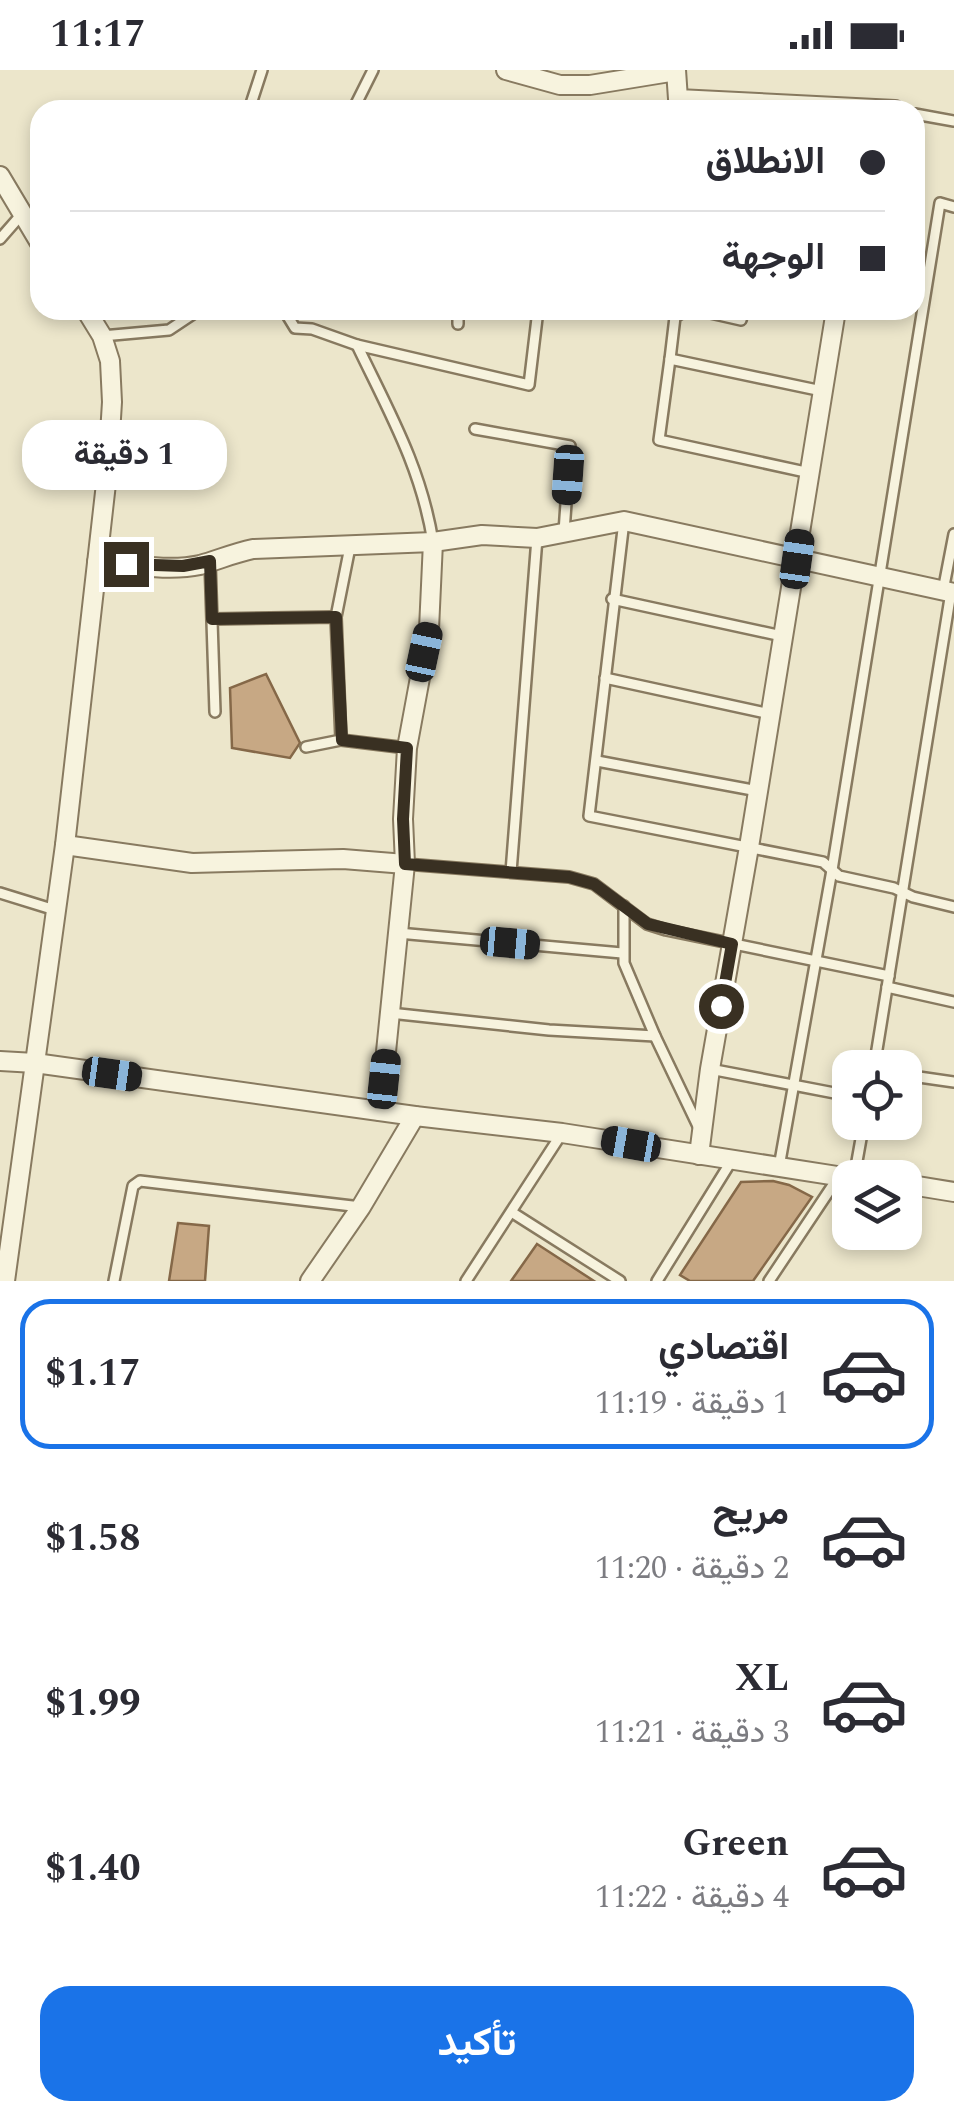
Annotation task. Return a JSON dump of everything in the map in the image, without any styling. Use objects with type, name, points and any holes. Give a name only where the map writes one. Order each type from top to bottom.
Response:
[{"type":"street","points":[[506,70],[560,85],[590,86],[676,71],[678,99],[687,100]]},
{"type":"street","points":[[0,176],[30,227]]},
{"type":"street","points":[[5,1281],[64,846],[112,402],[110,361],[92,320]]},
{"type":"street","points":[[699,1155],[835,320]]},
{"type":"street","points":[[97,562],[183,566],[252,549],[433,542],[482,534],[537,538],[624,521],[949,592]]},
{"type":"street","points":[[380,1111],[405,864],[407,748],[430,628],[433,542]]},
{"type":"street","points":[[64,846],[192,863],[343,859],[405,864]]},
{"type":"street","points":[[0,1061],[562,1133],[832,1175]]},
{"type":"street","points":[[310,1281],[361,1207],[415,1116]]},
{"type":"street","points":[[922,1187],[954,1192]]},
{"type":"lane","points":[[252,100],[262,70]]},
{"type":"lane","points":[[358,100],[373,70]]},
{"type":"lane","points":[[925,116],[954,121]]},
{"type":"lane","points":[[925,292],[940,203],[954,207]]},
{"type":"lane","points":[[0,239],[22,214]]},
{"type":"lane","points":[[102,336],[168,330],[184,320]]},
{"type":"lane","points":[[290,320],[295,328],[325,332],[357,345],[529,385],[537,320]]},
{"type":"lane","points":[[675,320],[659,440],[810,473]]},
{"type":"lane","points":[[779,1167],[832,870],[920,320]]},
{"type":"lane","points":[[357,345],[417,472],[433,542]]},
{"type":"lane","points":[[670,358],[824,392]]},
{"type":"lane","points":[[475,429],[570,446],[564,532]]},
{"type":"lane","points":[[624,521],[589,816],[824,862],[839,876],[954,907]]},
{"type":"lane","points":[[877,1050],[949,592],[954,534]]},
{"type":"lane","points":[[511,872],[537,538]]},
{"type":"lane","points":[[342,740],[336,617],[350,547]]},
{"type":"lane","points":[[210,561],[215,712]]},
{"type":"lane","points":[[612,599],[782,636]]},
{"type":"lane","points":[[212,619],[336,617]]},
{"type":"lane","points":[[605,678],[770,714]]},
{"type":"lane","points":[[306,747],[342,740],[407,748]]},
{"type":"lane","points":[[597,762],[758,791]]},
{"type":"lane","points":[[405,864],[569,877],[594,884],[648,924],[666,930],[815,962],[954,1002]]},
{"type":"lane","points":[[0,893],[56,911]]},
{"type":"lane","points":[[624,906],[622,953],[654,1036],[701,1133]]},
{"type":"lane","points":[[398,934],[622,953]]},
{"type":"lane","points":[[390,1013],[549,1030],[654,1036]]},
{"type":"lane","points":[[710,1069],[832,1092]]},
{"type":"lane","points":[[922,1077],[954,1082]]},
{"type":"lane","points":[[466,1281],[514,1213],[562,1133]]},
{"type":"lane","points":[[657,1281],[732,1160]]},
{"type":"lane","points":[[114,1281],[133,1186],[140,1181],[361,1207]]},
{"type":"lane","points":[[769,1281],[832,1198]]},
{"type":"lane","points":[[514,1213],[620,1281]]},
{"type":"building","points":[[266,674],[300,743],[290,758],[232,748],[230,688]]},
{"type":"building","points":[[773,1181],[812,1197],[753,1281],[690,1281],[680,1275],[741,1182]]},
{"type":"building","points":[[178,1223],[209,1226],[205,1281],[169,1281]]},
{"type":"building","points":[[537,1244],[594,1281],[511,1281]]},
{"type":"route","points":[[126,564],[183,566],[210,561],[212,619],[336,617],[342,740],[407,748],[405,864],[569,877],[594,884],[648,924],[732,944],[721,1006]]}]
